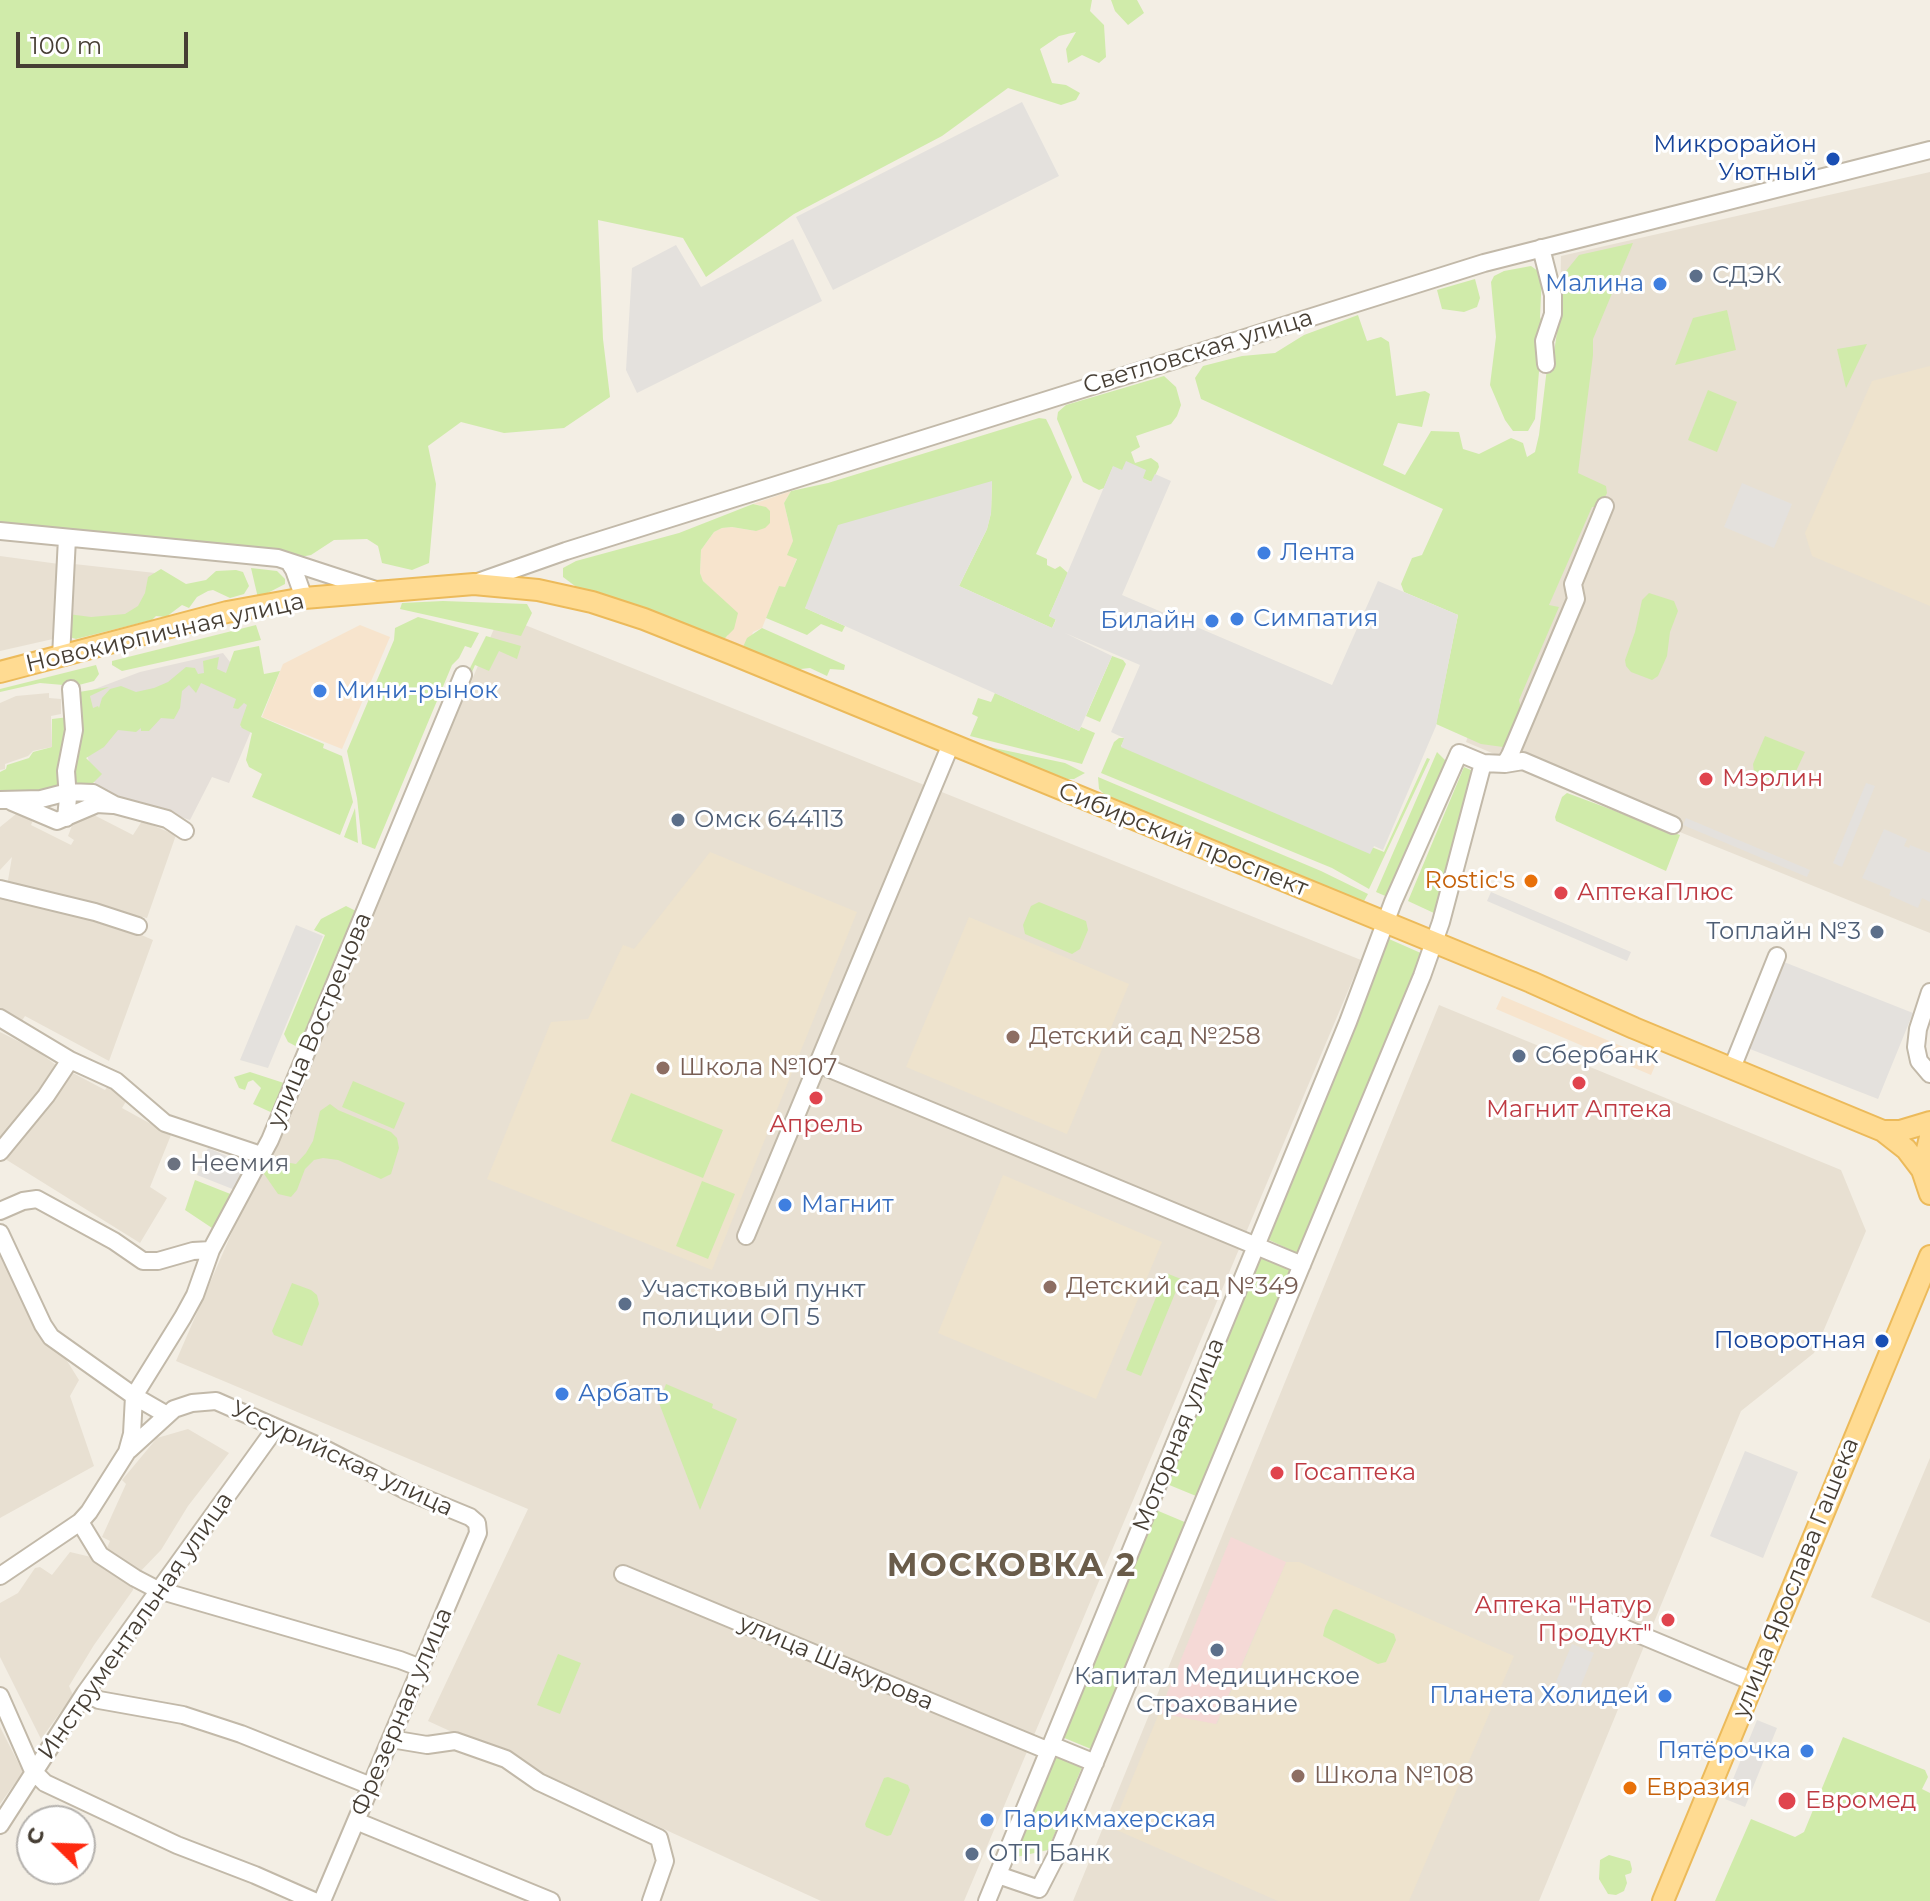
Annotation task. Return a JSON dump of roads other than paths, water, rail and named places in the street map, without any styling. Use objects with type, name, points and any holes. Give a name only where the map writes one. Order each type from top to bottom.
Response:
[{"type":"main road","name":"Новокирпичная улица","points":[[0,672],[227,612],[304,598],[474,584]]},
{"type":"main road","name":"Сибирский проспект","points":[[474,584],[538,590],[592,602],[631,615],[1386,923],[1883,1131]]},
{"type":"main road","points":[[1883,1131],[1900,1131],[1930,1122]]},
{"type":"main road","points":[[1883,1131],[1906,1149],[1922,1170],[1930,1194]]},
{"type":"main road","points":[[1922,1170],[1930,1137]]},
{"type":"main road","name":"улица Ярослава Гашека","points":[[1663,1901],[1930,1256]]},
{"type":"street","name":"Светловская улица","points":[[474,584],[566,551],[1176,358],[1541,248],[1930,150]]},
{"type":"street","points":[[1541,248],[1553,295],[1553,314],[1544,341],[1546,364]]},
{"type":"street","points":[[1505,764],[1576,599],[1573,584],[1605,506]]},
{"type":"street","points":[[0,531],[278,558],[376,590]]},
{"type":"street","points":[[61,657],[67,538]]},
{"type":"street","points":[[289,562],[304,598]]},
{"type":"street","name":"улица Вострецова","points":[[134,1396],[189,1306],[211,1250],[276,1126],[463,675]]},
{"type":"street","points":[[66,818],[66,771],[74,730],[71,689]]},
{"type":"street","points":[[746,1236],[951,744]]},
{"type":"street","name":"Моторная улица","points":[[987,1901],[1343,1036],[1386,923],[1459,753],[1483,763],[1434,943],[1056,1856],[1039,1889],[998,1875]]},
{"type":"street","points":[[1483,763],[1523,761],[1673,825]]},
{"type":"street","points":[[1,800],[41,799],[68,792],[93,793],[115,805]]},
{"type":"street","points":[[1,800],[23,805],[50,820],[66,818],[97,804],[115,805],[167,819],[185,831]]},
{"type":"street","points":[[0,889],[138,926]]},
{"type":"street","points":[[1732,1068],[1777,956]]},
{"type":"street","points":[[1930,992],[1918,1029],[1916,1047],[1919,1061],[1930,1074]]},
{"type":"street","points":[[0,1018],[70,1060],[116,1081],[165,1123],[261,1155]]},
{"type":"street","points":[[0,1152],[46,1096],[70,1060]]},
{"type":"street","points":[[818,1064],[1302,1265]]},
{"type":"street","points":[[0,1211],[23,1201],[37,1199],[114,1241],[143,1261],[211,1250]]},
{"type":"street","points":[[0,1233],[51,1337],[134,1396],[167,1415]]},
{"type":"street","points":[[0,1576],[80,1522],[89,1512],[127,1452],[132,1434],[134,1396]]},
{"type":"street","name":"Уссурийская улица","points":[[127,1452],[167,1415],[192,1403],[208,1400],[323,1448],[477,1523]]},
{"type":"street","name":"Инструментальная улица","points":[[0,1825],[85,1693],[275,1429]]},
{"type":"street","points":[[80,1522],[100,1555],[158,1590],[421,1668]]},
{"type":"street","name":"Фрезерная улица","points":[[322,1901],[478,1533],[477,1523]]},
{"type":"street","name":"улица Шакурова","points":[[623,1574],[1050,1748],[1095,1763]]},
{"type":"street","points":[[1600,1618],[1753,1682]]},
{"type":"street","points":[[85,1693],[99,1700],[183,1715],[241,1734],[371,1786]]},
{"type":"street","points":[[0,1696],[33,1771],[59,1792],[314,1901]]},
{"type":"street","points":[[391,1739],[427,1745],[455,1741],[506,1759],[539,1782],[659,1838],[665,1861],[651,1901]]},
{"type":"street","points":[[356,1821],[551,1901]]},
{"type":"place","name":"Микрорайон Уютный","points":[[1833,159]]},
{"type":"place","name":"СДЭК","points":[[1696,276]]},
{"type":"place","name":"Малина","points":[[1660,284]]},
{"type":"place","name":"Лента","points":[[1264,553]]},
{"type":"place","name":"Симпатия","points":[[1237,619]]},
{"type":"place","name":"Билайн","points":[[1212,621]]},
{"type":"place","name":"Мини-рынок","points":[[320,691]]},
{"type":"place","name":"Мэрлин","points":[[1706,779]]},
{"type":"place","name":"Омск 644113","points":[[678,820]]},
{"type":"place","name":"Rostic's","points":[[1531,881]]},
{"type":"place","name":"АптекаПлюс","points":[[1561,893]]},
{"type":"place","name":"Топлайн №3","points":[[1877,932]]},
{"type":"place","name":"Детский сад №258","points":[[1013,1037]]},
{"type":"place","name":"Сбербанк","points":[[1519,1056]]},
{"type":"place","name":"Школа №107","points":[[663,1068]]},
{"type":"place","name":"Магнит Аптека","points":[[1579,1083]]},
{"type":"place","name":"Апрель","points":[[816,1098]]},
{"type":"place","name":"Неемия","points":[[174,1164]]},
{"type":"place","name":"Магнит","points":[[785,1205]]},
{"type":"place","name":"Детский сад №349","points":[[1050,1287]]},
{"type":"place","name":"Участковый пункт полиции ОП 5","points":[[625,1304]]},
{"type":"place","name":"Поворотная","points":[[1882,1341]]},
{"type":"place","name":"Арбатъ","points":[[562,1394]]},
{"type":"place","name":"Госаптека","points":[[1277,1473]]},
{"type":"place","name":"Аптека \"Натур Продукт\"","points":[[1668,1620]]},
{"type":"place","name":"Капитал Медицинское Страхование","points":[[1217,1650]]},
{"type":"place","name":"Планета Холидей","points":[[1665,1696]]},
{"type":"place","name":"Пятёрочка","points":[[1807,1751]]},
{"type":"place","name":"Школа №108","points":[[1298,1776]]},
{"type":"place","name":"Евразия","points":[[1630,1788]]},
{"type":"place","name":"Евромед","points":[[1787,1801]]},
{"type":"place","name":"Парикмахерская","points":[[987,1820]]},
{"type":"place","name":"ОТП Банк","points":[[972,1854]]},
{"type":"district","name":"МОСКОВКА 2","points":[[1012,1567]]}]
